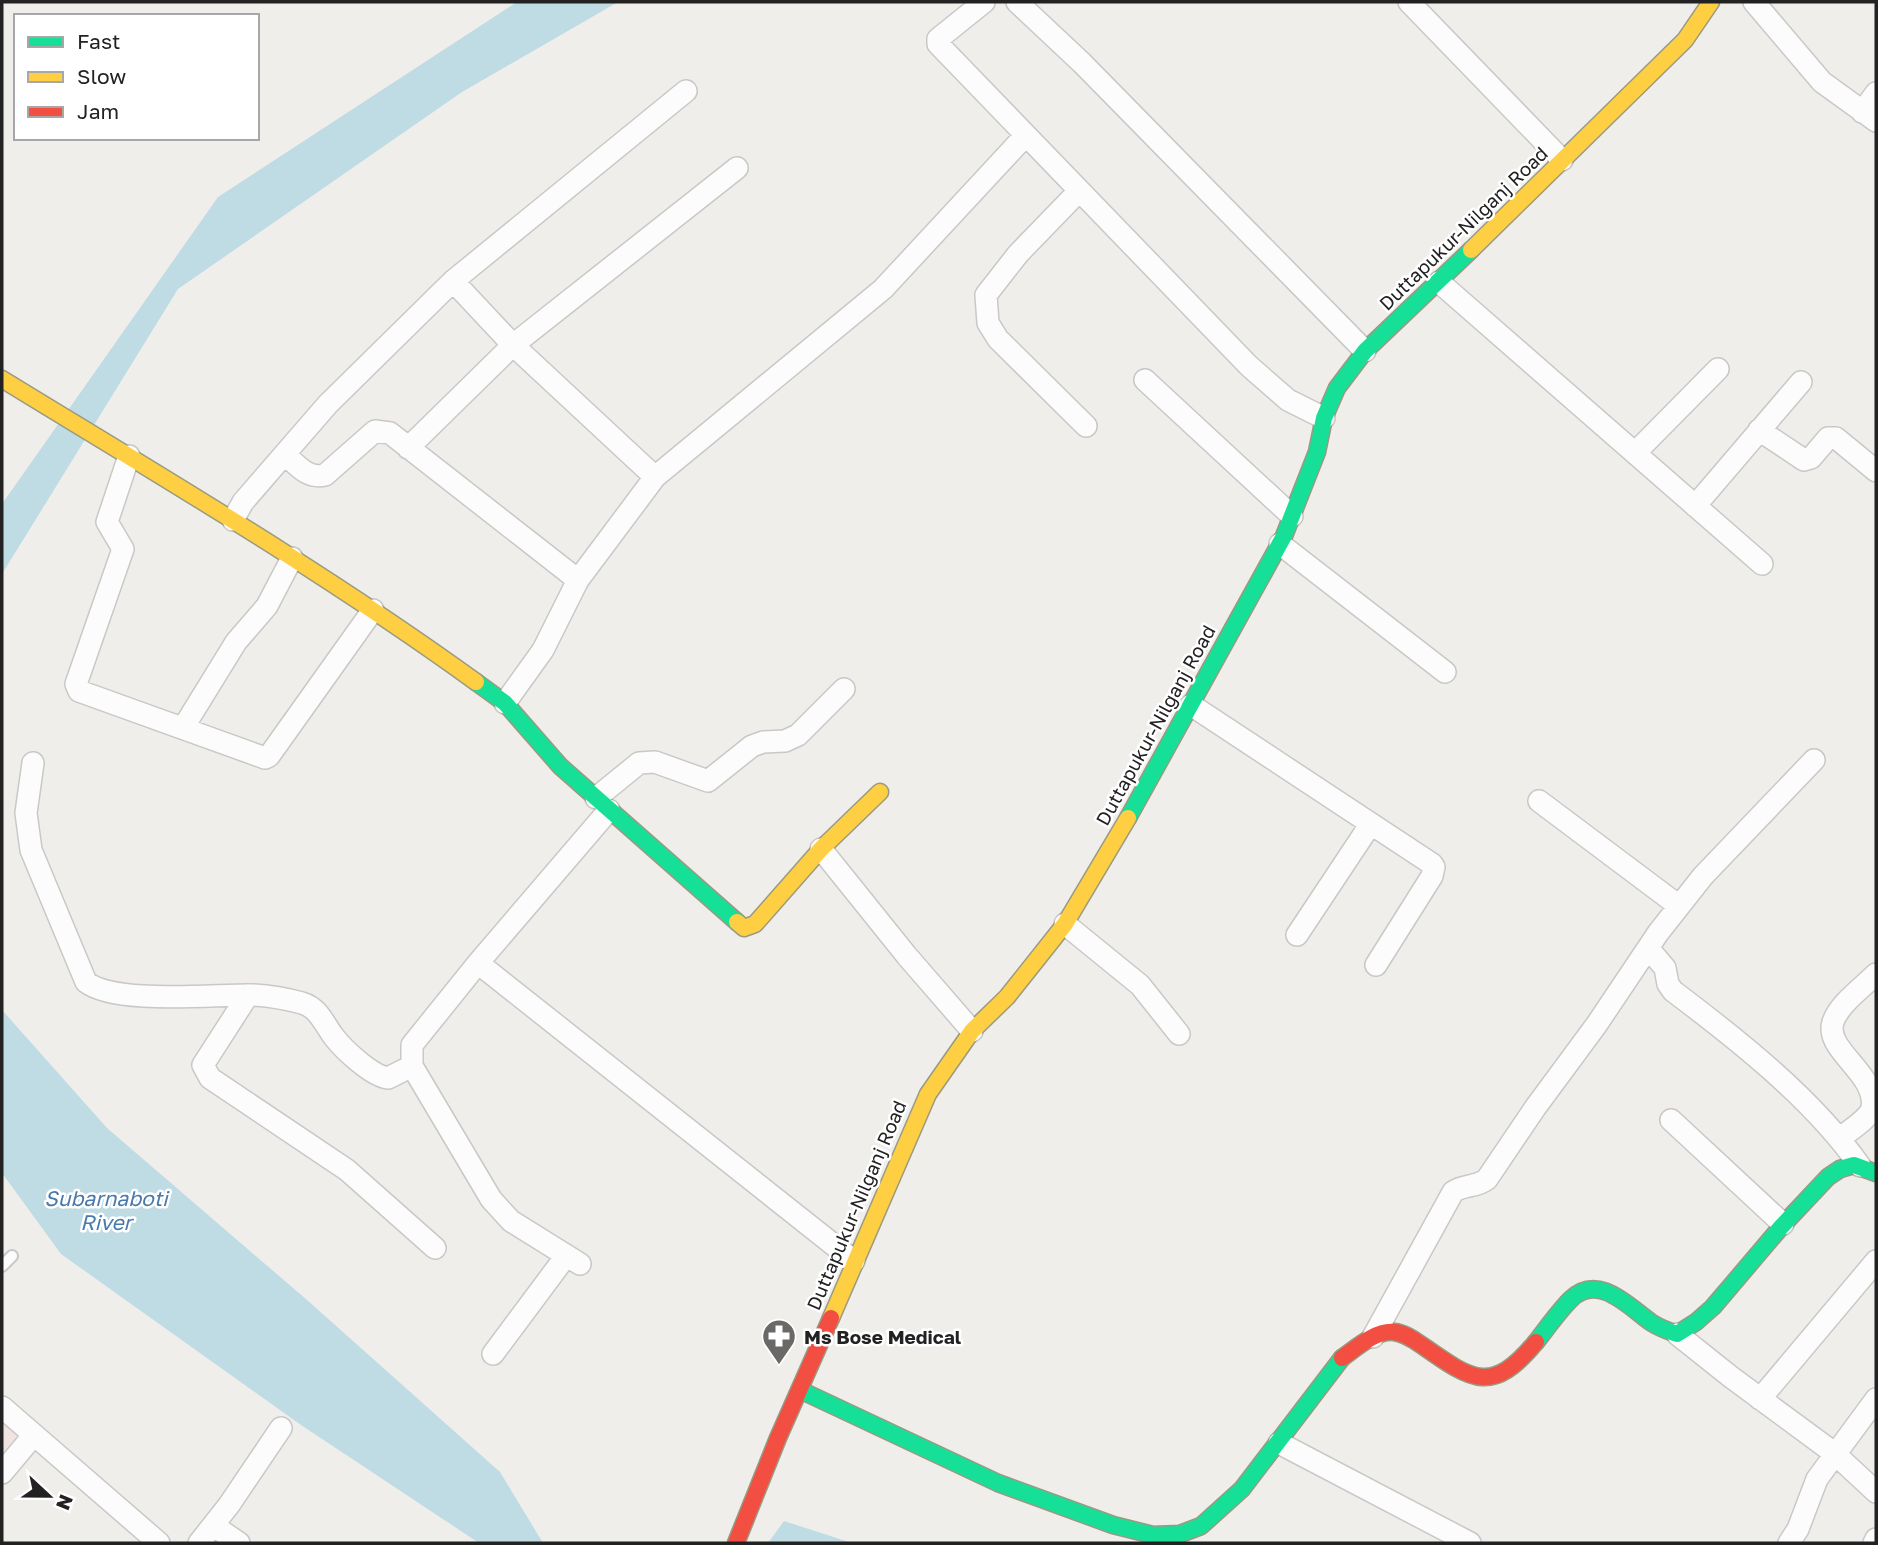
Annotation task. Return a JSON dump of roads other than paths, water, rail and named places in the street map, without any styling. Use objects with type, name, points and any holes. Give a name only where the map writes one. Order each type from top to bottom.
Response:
[{"type":"street","points":[[984,2],[938,39],[938,44],[1078,192],[1273,389],[1288,400],[1324,418]]},
{"type":"street","points":[[1017,2],[1092,73],[1365,351]]},
{"type":"street","points":[[1409,2],[1562,160]]},
{"type":"street","name":"Duttapukur-Nilganj Road","points":[[736,1543],[854,1261],[928,1094],[972,1031],[1007,997],[1065,924],[1280,544],[1317,452],[1324,418],[1337,388],[1365,351],[1685,40],[1711,2]]},
{"type":"street","points":[[1754,2],[1822,82],[1869,117],[1876,93]]},
{"type":"street","points":[[233,520],[243,502],[328,404],[453,281],[686,91]]},
{"type":"street","points":[[505,703],[543,650],[578,580],[655,477],[883,289],[1025,136]]},
{"type":"street","points":[[408,448],[513,345],[737,168]]},
{"type":"street","points":[[1078,192],[1018,254],[986,295],[986,307],[988,323],[999,339],[1086,426]]},
{"type":"street","points":[[453,281],[513,345],[655,477]]},
{"type":"street","points":[[1439,282],[1762,564]]},
{"type":"street","points":[[1635,453],[1718,369]]},
{"type":"street","points":[[2,379],[233,520],[406,631],[505,703],[559,766],[744,928],[755,925],[821,849],[880,792]]},
{"type":"street","points":[[1145,380],[1292,516]]},
{"type":"street","points":[[1695,506],[1801,382]]},
{"type":"street","points":[[1759,430],[1804,460],[1811,458],[1828,438],[1836,438],[1876,471]]},
{"type":"street","points":[[285,454],[308,474],[316,477],[325,475],[375,432],[390,433],[578,580]]},
{"type":"street","points":[[128,456],[107,522],[123,549],[76,689],[265,758],[373,610]]},
{"type":"street","points":[[1280,544],[1445,671]]},
{"type":"street","points":[[183,728],[236,642],[267,606],[292,558]]},
{"type":"street","points":[[493,1354],[573,1260],[511,1221],[491,1199],[412,1066],[412,1045],[603,804],[639,763],[655,762],[708,782],[752,746],[763,742],[785,741],[798,735],[844,689]]},
{"type":"street","points":[[1191,705],[1370,825],[1426,859],[1434,867],[1432,876],[1376,965]]},
{"type":"street","points":[[1373,1337],[1441,1209],[1453,1192],[1461,1186],[1479,1185],[1487,1179],[1679,906],[1814,760]]},
{"type":"street","points":[[33,762],[26,813],[31,850],[86,982],[97,988],[146,996],[248,995],[305,1004],[312,1007],[338,1042],[374,1074],[388,1078],[412,1066]]},
{"type":"street","points":[[1539,801],[1679,906]]},
{"type":"street","points":[[1297,935],[1370,825]]},
{"type":"street","points":[[821,849],[972,1031]]},
{"type":"street","points":[[1065,924],[1140,985],[1179,1034]]},
{"type":"street","points":[[1648,948],[1665,968],[1668,984],[1674,991],[1743,1045],[1840,1138],[1868,1169]]},
{"type":"street","points":[[478,963],[854,1261]]},
{"type":"street","points":[[1840,1138],[1871,1112],[1876,1093],[1873,1083],[1834,1036],[1833,1022],[1844,1006],[1876,974]]},
{"type":"street","points":[[248,995],[203,1065],[205,1071],[347,1170],[435,1248]]},
{"type":"street","points":[[1671,1120],[1783,1224]]},
{"type":"street","points":[[1677,1334],[1692,1327],[1712,1308],[1783,1224],[1830,1174],[1846,1167],[1868,1169]]},
{"type":"street","points":[[1760,1399],[1876,1261]]},
{"type":"street","points":[[800,1390],[998,1483],[1113,1525],[1153,1535],[1180,1534],[1201,1526],[1242,1489],[1279,1443],[1338,1360],[1373,1337],[1392,1331],[1406,1335],[1450,1365],[1473,1376],[1491,1378],[1506,1372],[1524,1356],[1573,1297],[1596,1289],[1620,1296],[1660,1328],[1677,1334],[1834,1454],[1876,1492]]},
{"type":"street","points":[[1789,1543],[1798,1529],[1817,1479],[1876,1399]]},
{"type":"street","points":[[2,1407],[159,1543]]},
{"type":"street","points":[[199,1543],[281,1428]]},
{"type":"street","points":[[2,1473],[33,1436]]},
{"type":"street","points":[[1279,1443],[1470,1543]]},
{"type":"street","points":[[214,1525],[239,1543]]},
{"type":"lane","points":[[2,1266],[12,1256]]},
{"type":"water","points":[[517,2],[618,2],[462,92],[178,289],[2,574],[2,504],[218,197]]},
{"type":"water","name":"Subarnaboti River","points":[[2,1010],[107,1128],[307,1300],[500,1472],[543,1543],[479,1543],[301,1425],[61,1254],[2,1173]]},
{"type":"water","points":[[784,1521],[852,1543],[768,1543]]},
{"type":"place","name":"Ms Bose Medical","points":[[779,1366]]}]
